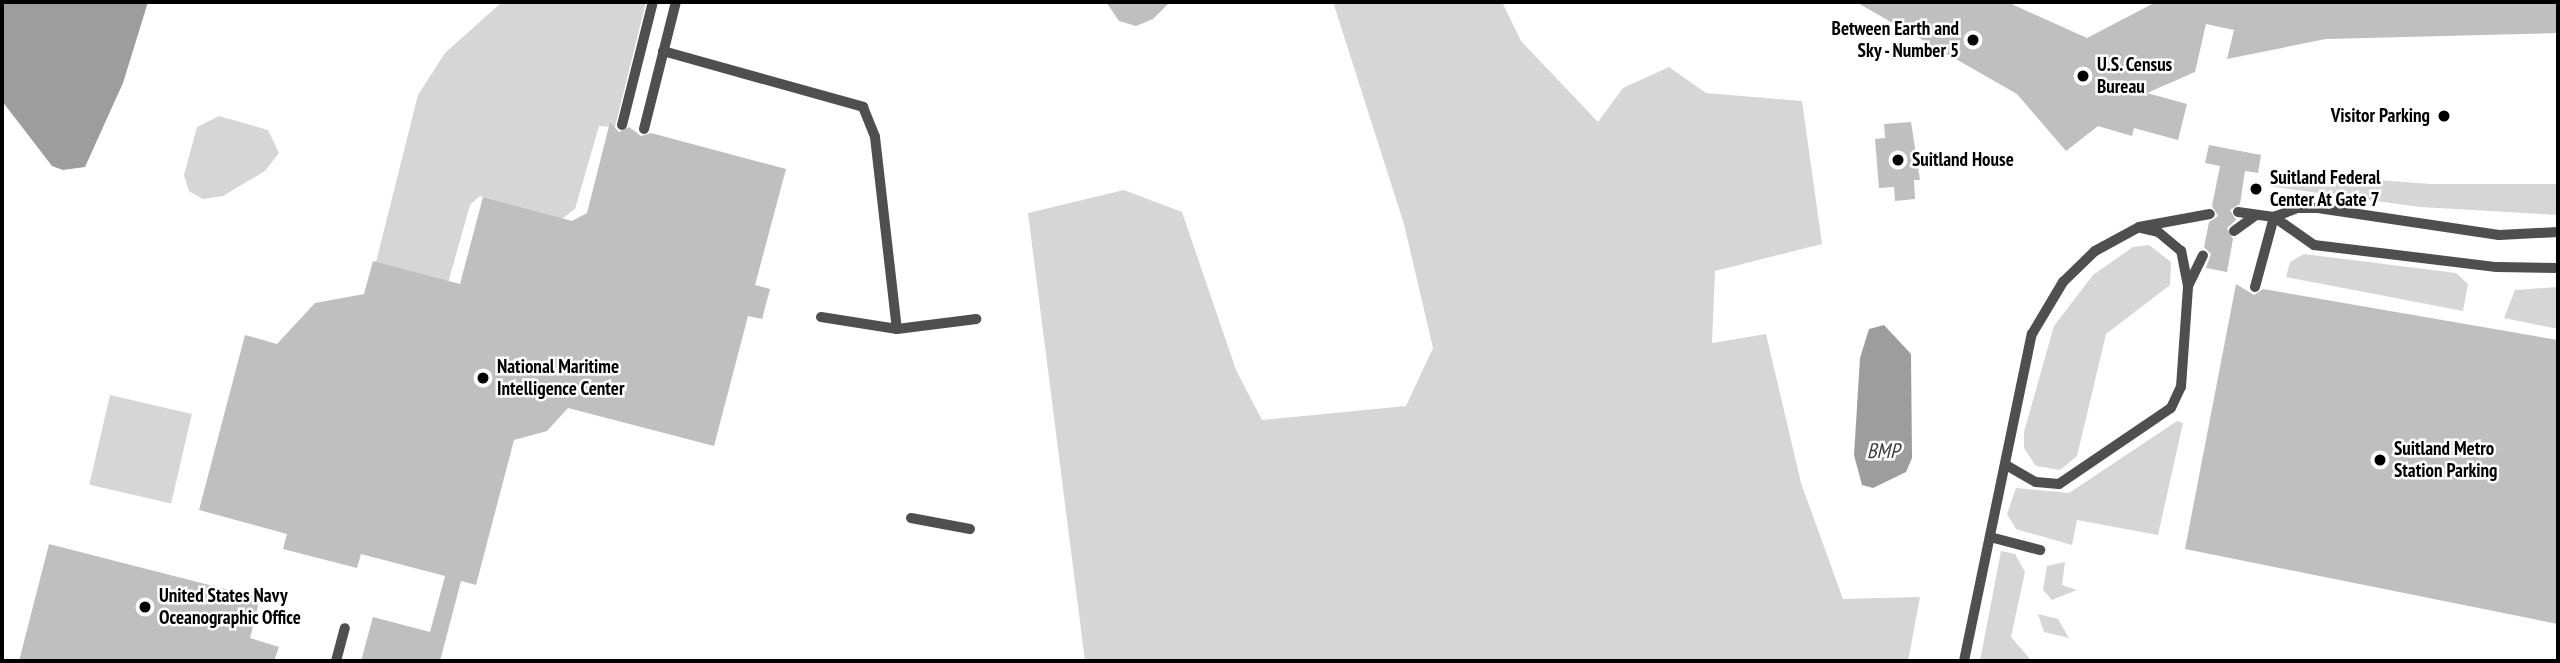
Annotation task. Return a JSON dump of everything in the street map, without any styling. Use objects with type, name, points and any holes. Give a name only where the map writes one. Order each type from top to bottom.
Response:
[{"type":"lane","points":[[622,125],[653,2]]},
{"type":"lane","points":[[645,129],[676,2]]},
{"type":"lane","points":[[663,51],[863,107],[875,137],[897,329]]},
{"type":"lane","points":[[2238,212],[2274,217],[2298,208],[2318,208],[2500,235],[2558,232]]},
{"type":"lane","points":[[1964,661],[2032,334],[2063,282],[2095,251],[2139,227],[2210,214]]},
{"type":"lane","points":[[2234,232],[2255,216]]},
{"type":"lane","points":[[2274,217],[2314,245],[2497,267],[2558,268]]},
{"type":"lane","points":[[2255,287],[2274,217]]},
{"type":"lane","points":[[2006,465],[2036,482],[2059,484],[2171,408],[2181,387],[2188,286],[2181,251],[2158,232],[2139,227]]},
{"type":"lane","points":[[2188,286],[2203,255]]},
{"type":"lane","points":[[821,317],[897,329],[976,318]]},
{"type":"lane","points":[[911,518],[970,529]]},
{"type":"lane","points":[[1990,537],[2040,550]]},
{"type":"lane","points":[[336,661],[345,628]]},
{"type":"shaded area","points":[[502,2],[646,2],[615,127],[599,126],[575,209],[562,219],[480,196],[470,205],[448,283],[375,266],[418,95],[445,53]]},
{"type":"shaded area","points":[[1333,2],[1502,2],[1521,41],[1598,122],[1623,88],[1669,67],[1706,93],[1802,101],[1822,244],[1715,271],[1712,343],[1766,334],[1801,483],[1843,599],[1920,597],[1908,661],[1085,661],[1028,213],[1124,190],[1182,212],[1236,370],[1262,420],[1406,406],[1433,348],[1404,224]]},
{"type":"shaded area","points":[[219,116],[268,130],[279,153],[265,171],[223,196],[203,199],[189,191],[184,175],[197,127]]},
{"type":"shaded area","points":[[2270,172],[2431,184],[2558,184],[2558,215],[2420,207],[2268,186]]},
{"type":"shaded area","points":[[2149,245],[2171,262],[2170,285],[2106,334],[2077,456],[2060,470],[2036,466],[2024,448],[2024,432],[2054,326],[2093,275],[2133,247]]},
{"type":"shaded area","points":[[2304,254],[2456,273],[2468,284],[2463,311],[2286,277],[2290,262]]},
{"type":"shaded area","points":[[2558,287],[2558,329],[2504,318],[2515,290]]},
{"type":"shaded area","points":[[110,395],[192,414],[171,504],[89,485]]},
{"type":"shaded area","points":[[2177,421],[2183,423],[2158,535],[2077,520],[2072,545],[2016,529],[2007,514],[2016,488],[2069,493]]},
{"type":"shaded area","points":[[2001,551],[2015,554],[2025,572],[2011,637],[2030,659],[2042,661],[1980,661]]},
{"type":"shaded area","points":[[2065,562],[2062,585],[2077,590],[2052,600],[2043,590],[2047,566]]},
{"type":"shaded area","points":[[2038,614],[2058,619],[2069,638],[2044,632]]},
{"type":"water","points":[[2,2],[148,2],[123,83],[85,167],[63,170],[52,166],[2,101]]},
{"type":"water","name":"BMP","points":[[1884,325],[1911,354],[1912,458],[1906,472],[1873,488],[1862,485],[1854,455],[1860,358],[1869,329]]},
{"type":"building","points":[[1106,2],[1170,2],[1153,19],[1136,26],[1119,21]]},
{"type":"building","name":"U.S. Census Bureau","points":[[1856,2],[2007,2],[2087,38],[2156,2],[2558,2],[2558,33],[2326,39],[2227,59],[2234,30],[2206,24],[2195,72],[2147,93],[2187,104],[2178,140],[2134,128],[2132,136],[2098,126],[2066,151],[2017,94]]},
{"type":"building","name":"National Maritime Intelligence Center","points":[[610,122],[619,132],[629,127],[641,136],[651,133],[786,169],[755,285],[770,289],[762,319],[748,316],[714,446],[568,408],[547,431],[514,440],[476,585],[461,581],[440,661],[361,661],[373,617],[430,632],[445,576],[361,554],[357,568],[283,549],[287,534],[199,510],[245,335],[277,344],[315,303],[364,294],[373,261],[460,284],[483,197],[572,221],[587,213]]},
{"type":"building","name":"Suitland House","points":[[1911,122],[1920,180],[1914,180],[1915,199],[1895,201],[1894,187],[1879,188],[1875,139],[1885,138],[1884,124]]},
{"type":"building","points":[[2209,145],[2261,155],[2258,173],[2245,171],[2240,204],[2230,210],[2236,220],[2227,228],[2233,239],[2227,272],[2206,268],[2211,254],[2204,247],[2209,222],[2218,216],[2212,206],[2220,166],[2205,163]]},
{"type":"building","name":"Suitland Metro Station Parking","points":[[2236,284],[2254,295],[2263,289],[2558,340],[2558,624],[2185,549]]},
{"type":"building","name":"United States Navy Oceanographic Office","points":[[49,544],[260,598],[250,638],[279,647],[274,661],[19,661]]},
{"type":"place","name":"Between Earth and Sky - Number 5","points":[[1973,40]]},
{"type":"place","name":"U.S. Census Bureau","points":[[2083,76]]},
{"type":"place","name":"Visitor Parking","points":[[2444,116]]},
{"type":"place","name":"Suitland House","points":[[1898,160]]},
{"type":"place","name":"Suitland Federal Center At Gate 7","points":[[2256,189]]},
{"type":"place","name":"National Maritime Intelligence Center","points":[[483,378]]},
{"type":"place","name":"Suitland Metro Station Parking","points":[[2380,460]]},
{"type":"place","name":"United States Navy Oceanographic Office","points":[[145,607]]}]
